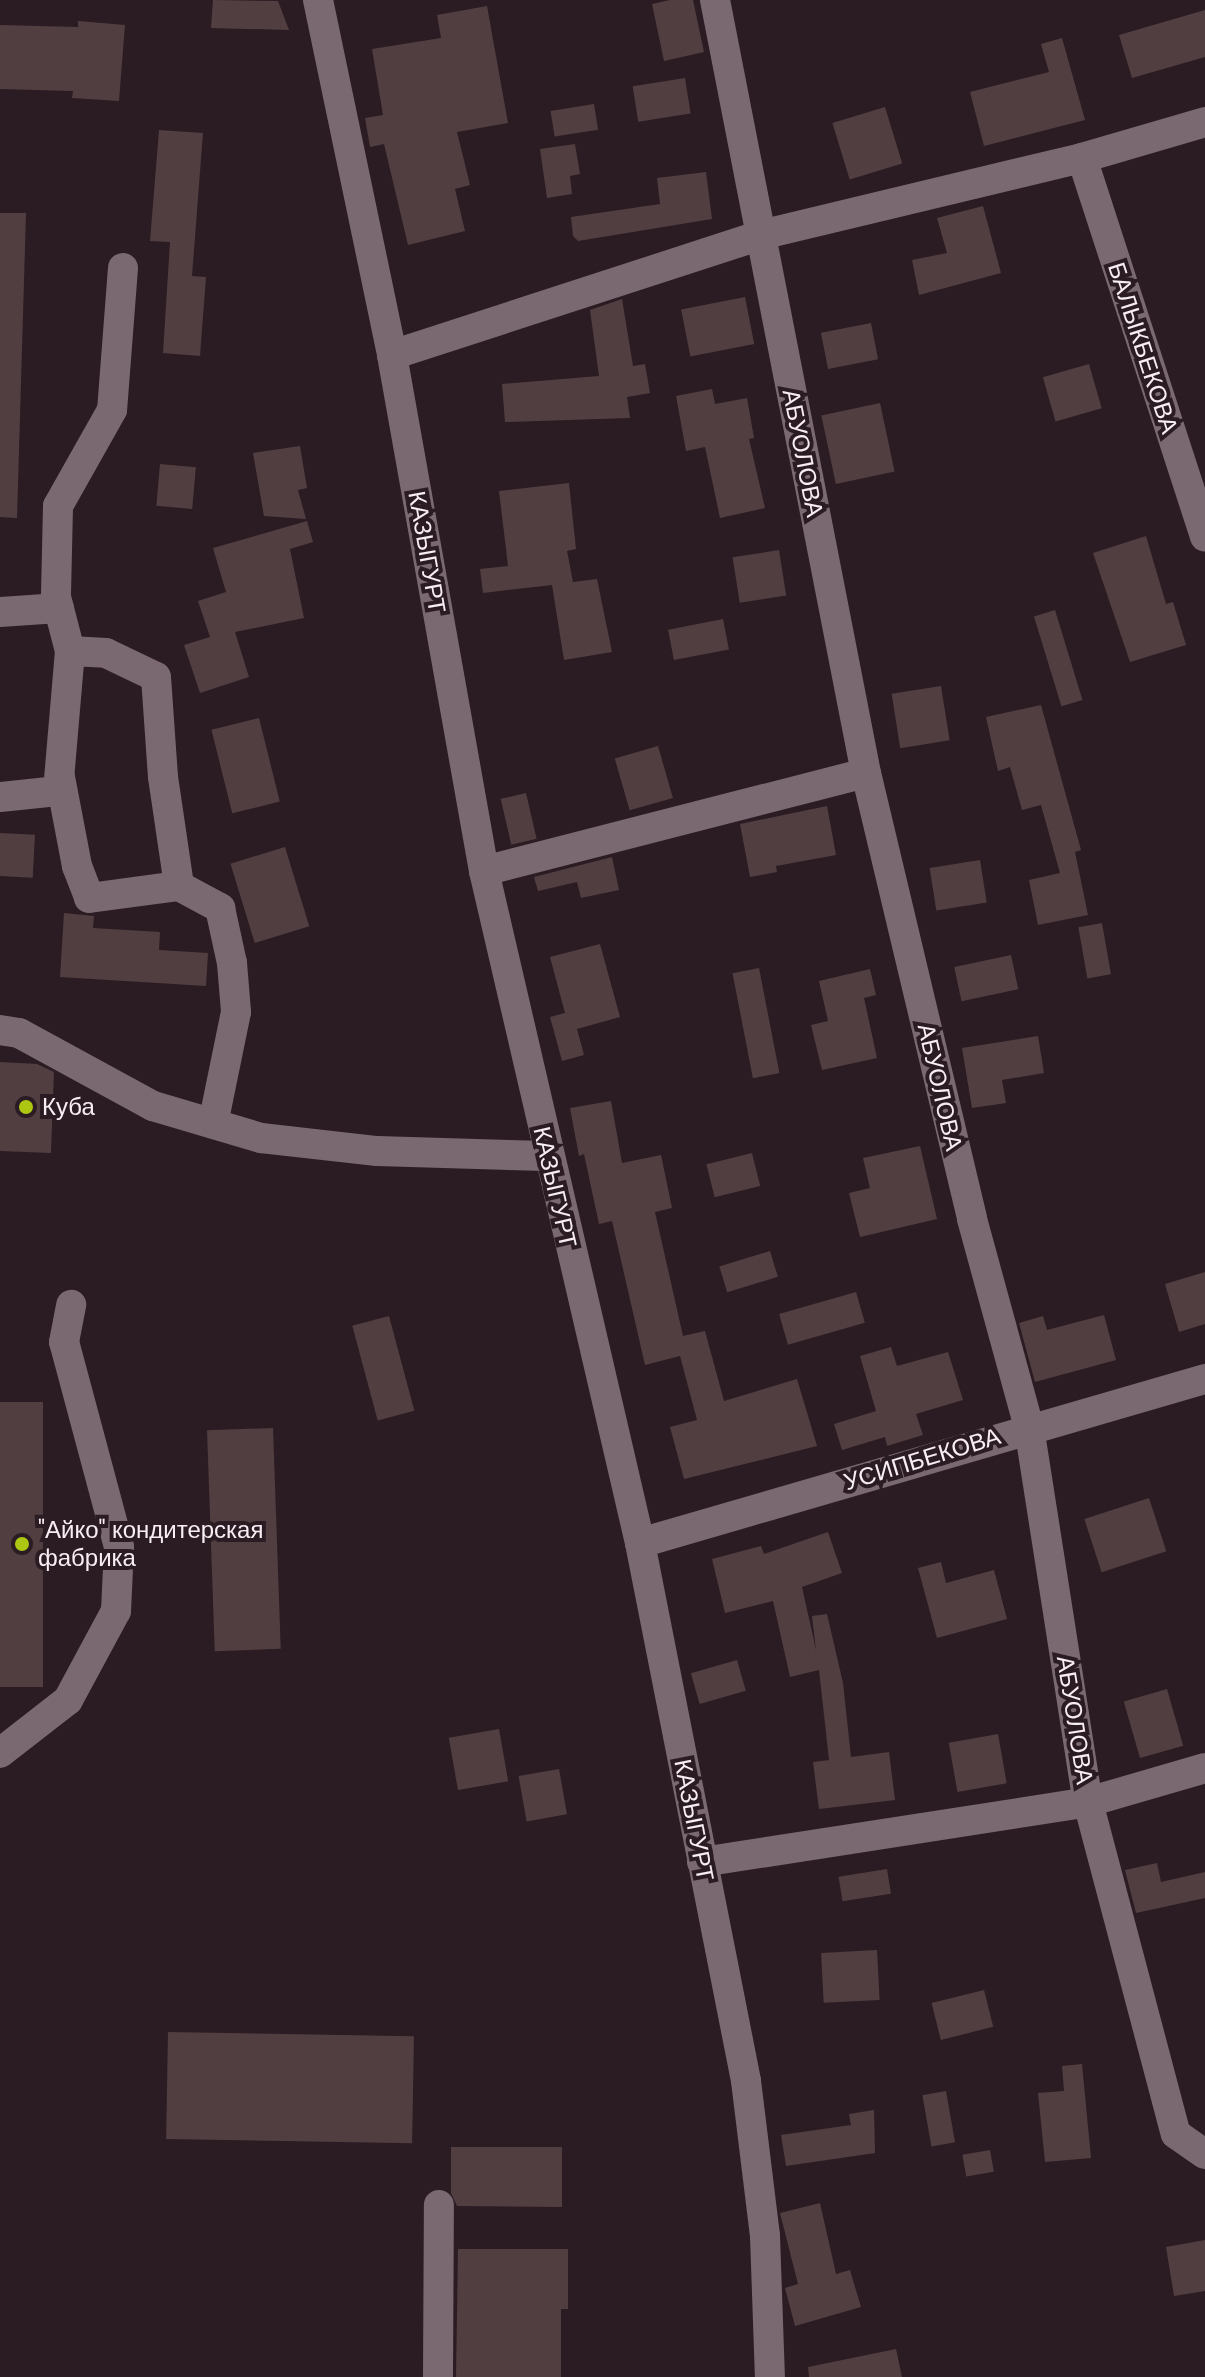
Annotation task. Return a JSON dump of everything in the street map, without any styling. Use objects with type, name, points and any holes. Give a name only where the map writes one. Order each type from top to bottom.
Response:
[{"type":"street","name":"КАЗЫГУРТ","points":[[318,0],[392,355],[484,871],[547,1156],[640,1543],[746,2081],[765,2236],[770,2377]]},
{"type":"street","name":"АБУОЛОВА","points":[[715,0],[866,773],[972,1219],[1029,1427],[1088,1802],[1176,2134],[1205,2154]]},
{"type":"street","points":[[392,355],[761,235],[1082,158],[1205,122]]},
{"type":"street","name":"БАЛЫКБЕКОВА","points":[[1082,158],[1205,537]]},
{"type":"street","points":[[0,797],[58,791],[70,651],[59,608],[58,506],[112,410],[123,268]]},
{"type":"street","points":[[0,612],[59,608]]},
{"type":"street","points":[[70,651],[106,653],[156,677],[163,777],[179,886]]},
{"type":"street","points":[[484,871],[866,773]]},
{"type":"street","points":[[60,777],[77,866],[89,898],[179,886],[220,908],[232,963],[236,1012],[213,1124]]},
{"type":"street","points":[[0,1030],[19,1033],[153,1106],[261,1138],[377,1151],[547,1156]]},
{"type":"street","points":[[0,1753],[68,1700],[116,1611],[119,1547],[64,1342],[71,1305]]},
{"type":"street","name":"УСИПБЕКОВА","points":[[640,1543],[1029,1427],[1205,1379]]},
{"type":"street","points":[[702,1862],[1088,1802],[1205,1768]]},
{"type":"street","points":[[438,2377],[439,2205]]},
{"type":"building","points":[[213,0],[278,1],[289,30],[211,28]]},
{"type":"building","points":[[693,0],[704,52],[664,61],[652,4]]},
{"type":"building","points":[[487,6],[508,123],[457,132],[470,185],[455,189],[465,231],[408,245],[384,144],[370,147],[365,118],[383,115],[372,49],[441,38],[437,15]]},
{"type":"building","points":[[1205,10],[1205,57],[1132,78],[1119,35]]},
{"type":"building","points":[[78,21],[125,25],[119,101],[72,98],[73,91],[0,89],[0,25],[78,27]]},
{"type":"building","points":[[1062,38],[1085,120],[984,146],[970,92],[1049,72],[1041,44]]},
{"type":"building","points":[[685,78],[691,114],[638,122],[633,86]]},
{"type":"building","points":[[594,104],[598,130],[555,137],[551,111]]},
{"type":"building","points":[[885,107],[902,163],[850,180],[832,123]]},
{"type":"building","points":[[159,130],[203,133],[192,276],[206,277],[200,356],[163,353],[170,242],[150,241]]},
{"type":"building","points":[[575,144],[580,174],[570,176],[572,194],[547,198],[540,149]]},
{"type":"building","points":[[706,172],[712,219],[578,241],[573,236],[571,217],[660,204],[657,178]]},
{"type":"building","points":[[983,206],[1001,273],[919,295],[912,260],[947,253],[937,218]]},
{"type":"building","points":[[0,213],[26,213],[17,518],[0,517]]},
{"type":"building","points":[[745,297],[754,344],[690,357],[681,309]]},
{"type":"building","points":[[622,299],[633,366],[645,364],[650,393],[627,397],[630,418],[505,422],[502,384],[599,376],[590,310]]},
{"type":"building","points":[[871,323],[878,359],[828,369],[821,333]]},
{"type":"building","points":[[1089,364],[1102,408],[1056,421],[1043,377]]},
{"type":"building","points":[[712,389],[715,404],[747,398],[754,438],[749,439],[765,508],[720,518],[705,447],[686,451],[676,396]]},
{"type":"building","points":[[880,403],[895,471],[836,484],[821,415]]},
{"type":"building","points":[[300,446],[307,488],[298,490],[306,519],[264,516],[253,453]]},
{"type":"building","points":[[160,464],[196,467],[192,509],[156,506]]},
{"type":"building","points":[[569,483],[576,549],[567,551],[573,582],[597,579],[612,652],[564,660],[552,585],[483,593],[480,569],[508,566],[499,491]]},
{"type":"building","points":[[307,521],[313,542],[290,549],[304,618],[235,632],[249,677],[200,693],[184,645],[210,637],[198,601],[226,592],[213,548]]},
{"type":"building","points":[[1146,536],[1166,604],[1173,602],[1186,645],[1130,662],[1093,553]]},
{"type":"building","points":[[779,550],[786,595],[740,603],[733,557]]},
{"type":"building","points":[[1055,610],[1082,700],[1061,706],[1034,616]]},
{"type":"building","points":[[723,619],[729,649],[674,660],[668,630]]},
{"type":"building","points":[[941,686],[950,740],[900,748],[892,694]]},
{"type":"building","points":[[1041,705],[1081,850],[1075,852],[1088,915],[1038,925],[1029,880],[1060,873],[1041,805],[1022,810],[1010,767],[998,771],[986,717]]},
{"type":"building","points":[[259,718],[280,801],[232,813],[211,730]]},
{"type":"building","points":[[658,746],[673,798],[630,810],[615,758]]},
{"type":"building","points":[[526,793],[537,839],[511,845],[501,799]]},
{"type":"building","points":[[827,806],[836,855],[776,866],[777,872],[750,877],[740,824]]},
{"type":"building","points":[[0,833],[35,835],[33,878],[0,876]]},
{"type":"building","points":[[285,847],[309,926],[255,943],[230,864]]},
{"type":"building","points":[[612,857],[619,890],[581,898],[577,882],[538,891],[534,877]]},
{"type":"building","points":[[980,860],[987,902],[936,910],[930,868]]},
{"type":"building","points":[[64,913],[94,916],[93,928],[160,932],[159,950],[208,953],[206,986],[60,977]]},
{"type":"building","points":[[1102,923],[1111,974],[1087,978],[1078,927]]},
{"type":"building","points":[[600,944],[620,1017],[577,1029],[584,1055],[562,1061],[550,1017],[565,1013],[550,957]]},
{"type":"building","points":[[1011,955],[1018,989],[962,1001],[954,967]]},
{"type":"building","points":[[759,968],[779,1073],[753,1078],[732,973]]},
{"type":"building","points":[[870,969],[876,995],[864,998],[877,1058],[822,1070],[811,1025],[828,1021],[819,981]]},
{"type":"building","points":[[1038,1036],[1044,1073],[1002,1080],[1006,1103],[972,1108],[962,1048]]},
{"type":"building","name":"Куба","points":[[0,1062],[37,1064],[54,1072],[51,1153],[0,1151]]},
{"type":"building","points":[[611,1101],[622,1163],[661,1155],[672,1208],[655,1212],[683,1336],[705,1331],[724,1401],[797,1379],[817,1446],[684,1479],[670,1427],[697,1420],[680,1356],[645,1365],[612,1221],[599,1224],[584,1154],[579,1156],[570,1108]]},
{"type":"building","points":[[920,1146],[937,1219],[860,1237],[849,1193],[870,1188],[863,1158]]},
{"type":"building","points":[[752,1153],[760,1186],[715,1197],[706,1164]]},
{"type":"building","points":[[770,1251],[778,1277],[727,1292],[719,1266]]},
{"type":"building","points":[[1205,1272],[1205,1324],[1179,1332],[1165,1284]]},
{"type":"building","points":[[856,1292],[865,1323],[788,1345],[779,1314]]},
{"type":"building","points":[[1104,1315],[1116,1360],[1035,1382],[1019,1323],[1043,1316],[1047,1330]]},
{"type":"building","points":[[389,1316],[414,1411],[378,1420],[352,1326]]},
{"type":"building","points":[[891,1347],[897,1366],[948,1352],[963,1400],[916,1414],[923,1435],[887,1446],[885,1437],[842,1450],[834,1424],[876,1411],[860,1356]]},
{"type":"building","name":"\"Айко\" кондитерская фабрика","points":[[0,1402],[43,1402],[43,1687],[0,1687]]},
{"type":"building","points":[[273,1428],[281,1649],[215,1651],[207,1430]]},
{"type":"building","points":[[1149,1498],[1166,1551],[1102,1572],[1084,1519]]},
{"type":"building","points":[[828,1532],[842,1573],[802,1587],[816,1650],[812,1616],[827,1614],[843,1683],[851,1757],[889,1752],[895,1800],[819,1809],[813,1762],[829,1760],[819,1670],[790,1677],[773,1601],[725,1613],[712,1559],[761,1546],[764,1554]]},
{"type":"building","points":[[941,1562],[946,1583],[994,1570],[1007,1619],[937,1638],[918,1568]]},
{"type":"building","points":[[737,1660],[746,1691],[700,1704],[691,1673]]},
{"type":"building","points":[[1167,1689],[1183,1746],[1140,1758],[1124,1701]]},
{"type":"building","points":[[499,1729],[508,1781],[458,1790],[449,1738]]},
{"type":"building","points":[[998,1734],[1007,1783],[957,1792],[949,1743]]},
{"type":"building","points":[[559,1769],[567,1814],[527,1821],[519,1776]]},
{"type":"building","points":[[1157,1863],[1161,1882],[1205,1872],[1205,1898],[1136,1913],[1125,1870]]},
{"type":"building","points":[[887,1869],[891,1894],[843,1901],[839,1877]]},
{"type":"building","points":[[877,1950],[880,2000],[824,2003],[821,1953]]},
{"type":"building","points":[[984,1990],[993,2027],[941,2040],[932,2003]]},
{"type":"building","points":[[168,2032],[414,2036],[412,2143],[166,2139]]},
{"type":"building","points":[[1082,2064],[1091,2158],[1045,2162],[1038,2093],[1064,2091],[1062,2066]]},
{"type":"building","points":[[946,2091],[955,2142],[931,2146],[922,2095]]},
{"type":"building","points":[[874,2110],[875,2153],[786,2166],[781,2135],[851,2125],[849,2114]]},
{"type":"building","points":[[451,2147],[562,2147],[562,2207],[457,2206],[451,2193]]},
{"type":"building","points":[[990,2150],[994,2172],[966,2177],[962,2155]]},
{"type":"building","points":[[820,2203],[836,2274],[850,2270],[861,2307],[795,2326],[785,2288],[798,2284],[780,2213]]},
{"type":"building","points":[[1205,2240],[1205,2291],[1174,2296],[1166,2247]]},
{"type":"building","points":[[458,2249],[568,2249],[568,2309],[561,2309],[561,2377],[456,2377]]},
{"type":"building","points":[[896,2349],[902,2377],[809,2377],[808,2367]]},
{"type":"place","name":"Куба","points":[[26,1107]]},
{"type":"place","name":"\"Айко\" кондитерская фабрика","points":[[22,1544]]}]
